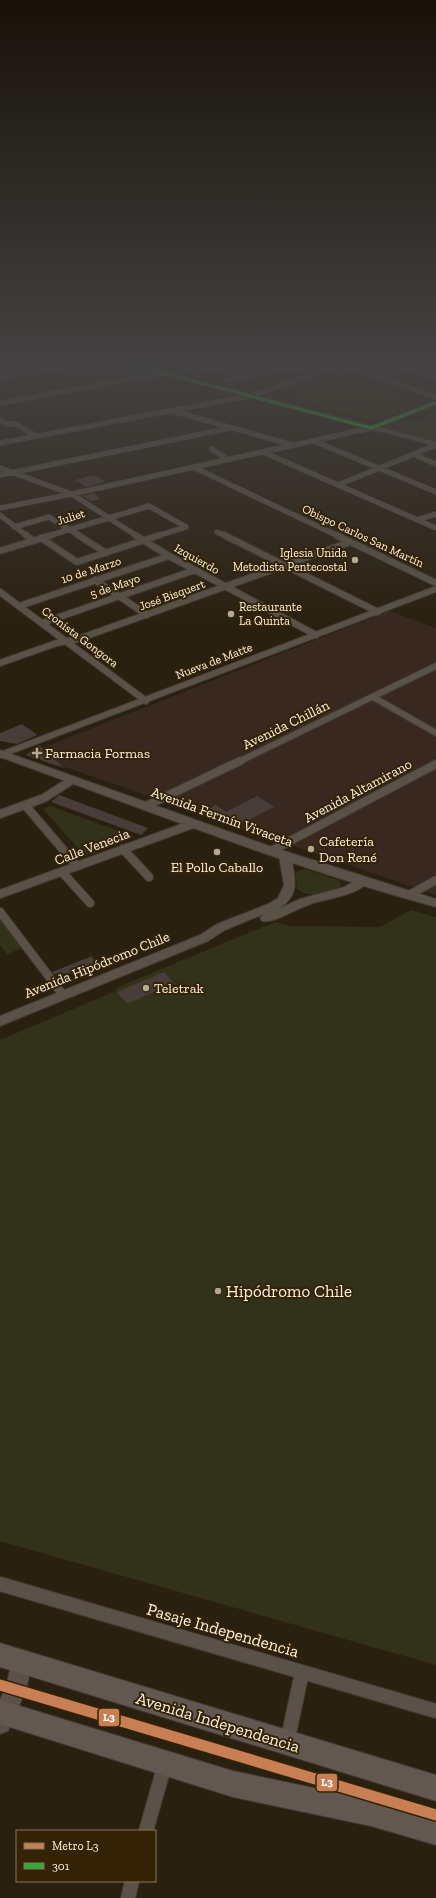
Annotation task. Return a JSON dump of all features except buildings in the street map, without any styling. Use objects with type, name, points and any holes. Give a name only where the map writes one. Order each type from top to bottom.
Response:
[{"type":"main road","name":"Avenida Fermín Vivaceta","points":[[1,754],[285,856],[362,882],[436,903]]},
{"type":"main road","points":[[11,1659],[15,1690],[2,1716],[165,1764],[276,1794],[371,1813],[436,1832]]},
{"type":"main road","name":"Avenida Independencia","points":[[11,1659],[436,1788]]},
{"type":"street","points":[[0,475],[124,450]]},
{"type":"street","points":[[213,450],[227,459]]},
{"type":"street","points":[[0,508],[72,494],[273,450]]},
{"type":"street","points":[[335,450],[436,492]]},
{"type":"street","points":[[338,485],[424,450]]},
{"type":"street","points":[[263,452],[436,528]]},
{"type":"street","points":[[413,454],[436,464]]},
{"type":"street","name":"Obispo Carlos San Martín","points":[[194,467],[436,583]]},
{"type":"street","name":"Izquierdo","points":[[0,468],[72,494],[107,518],[169,556],[316,635]]},
{"type":"street","name":"Juliet","points":[[0,551],[149,506],[186,527],[144,541]]},
{"type":"street","points":[[417,520],[436,514]]},
{"type":"street","points":[[0,516],[33,541]]},
{"type":"street","points":[[14,527],[49,517],[106,553]]},
{"type":"street","points":[[217,532],[378,612]]},
{"type":"street","points":[[41,538],[77,562],[144,541]]},
{"type":"street","name":"José Bisquert","points":[[0,663],[57,643],[78,639],[148,615],[350,542]]},
{"type":"street","name":"10 de Marzo","points":[[19,606],[169,556]]},
{"type":"street","name":"5 de Mayo","points":[[42,623],[195,570]]},
{"type":"street","points":[[95,580],[148,615]]},
{"type":"street","name":"Nueva de Matte","points":[[1,754],[146,701],[436,589]]},
{"type":"street","name":"Cronista Gongora","points":[[0,592],[146,701]]},
{"type":"street","name":"Avenida Chillán","points":[[146,806],[436,666]]},
{"type":"street","points":[[373,697],[436,733]]},
{"type":"street","name":"Avenida Altamirano","points":[[271,851],[436,764]]},
{"type":"street","points":[[0,814],[50,795],[72,780]]},
{"type":"street","points":[[25,805],[77,866]]},
{"type":"street","name":"Calle Venecia","points":[[0,894],[193,824]]},
{"type":"street","points":[[123,849],[149,877]]},
{"type":"street","name":"Avenida Hipódromo Chile","points":[[0,1021],[204,938],[221,927],[272,907],[282,901],[288,894],[290,885],[285,856]]},
{"type":"street","points":[[62,872],[90,903]]},
{"type":"street","points":[[409,895],[436,880]]},
{"type":"street","name":"Avenida Hipódromo Chile","points":[[204,938],[226,934],[304,902],[348,890],[362,882]]},
{"type":"street","points":[[0,912],[63,995]]},
{"type":"street","name":"Pasaje Independencia","points":[[0,1584],[436,1711]]},
{"type":"street","points":[[287,1743],[302,1672]]},
{"type":"street","points":[[146,1830],[165,1764]]},
{"type":"street","points":[[128,1898],[132,1882]]},
{"type":"shaded area","points":[[389,611],[436,628],[436,895],[27,754]]},
{"type":"shaded area","points":[[50,806],[135,837],[85,856],[43,809]]},
{"type":"shaded area","points":[[305,869],[338,880],[341,887],[317,894],[306,894],[301,892],[297,889],[295,872]]},
{"type":"shaded area","name":"Hipódromo Chile","points":[[411,910],[436,917],[436,1665],[0,1541],[0,1040],[116,991],[118,987],[275,922],[290,926],[380,927]]},
{"type":"shaded area","points":[[0,918],[23,948],[7,954],[0,945]]},
{"type":"metro line","name":"L3","points":[[0,1685],[436,1815]]},
{"type":"place","name":"Iglesia Unida Metodista Pentecostal","points":[[355,560]]},
{"type":"place","name":"Restaurante La Quinta","points":[[231,614]]},
{"type":"place","name":"Farmacia Formas","points":[[37,753]]},
{"type":"place","name":"Cafetería Don René","points":[[311,849]]},
{"type":"place","name":"El Pollo Caballo","points":[[217,852]]},
{"type":"place","name":"Teletrak","points":[[146,988]]},
{"type":"place","name":"Hipódromo Chile","points":[[218,1291]]}]
